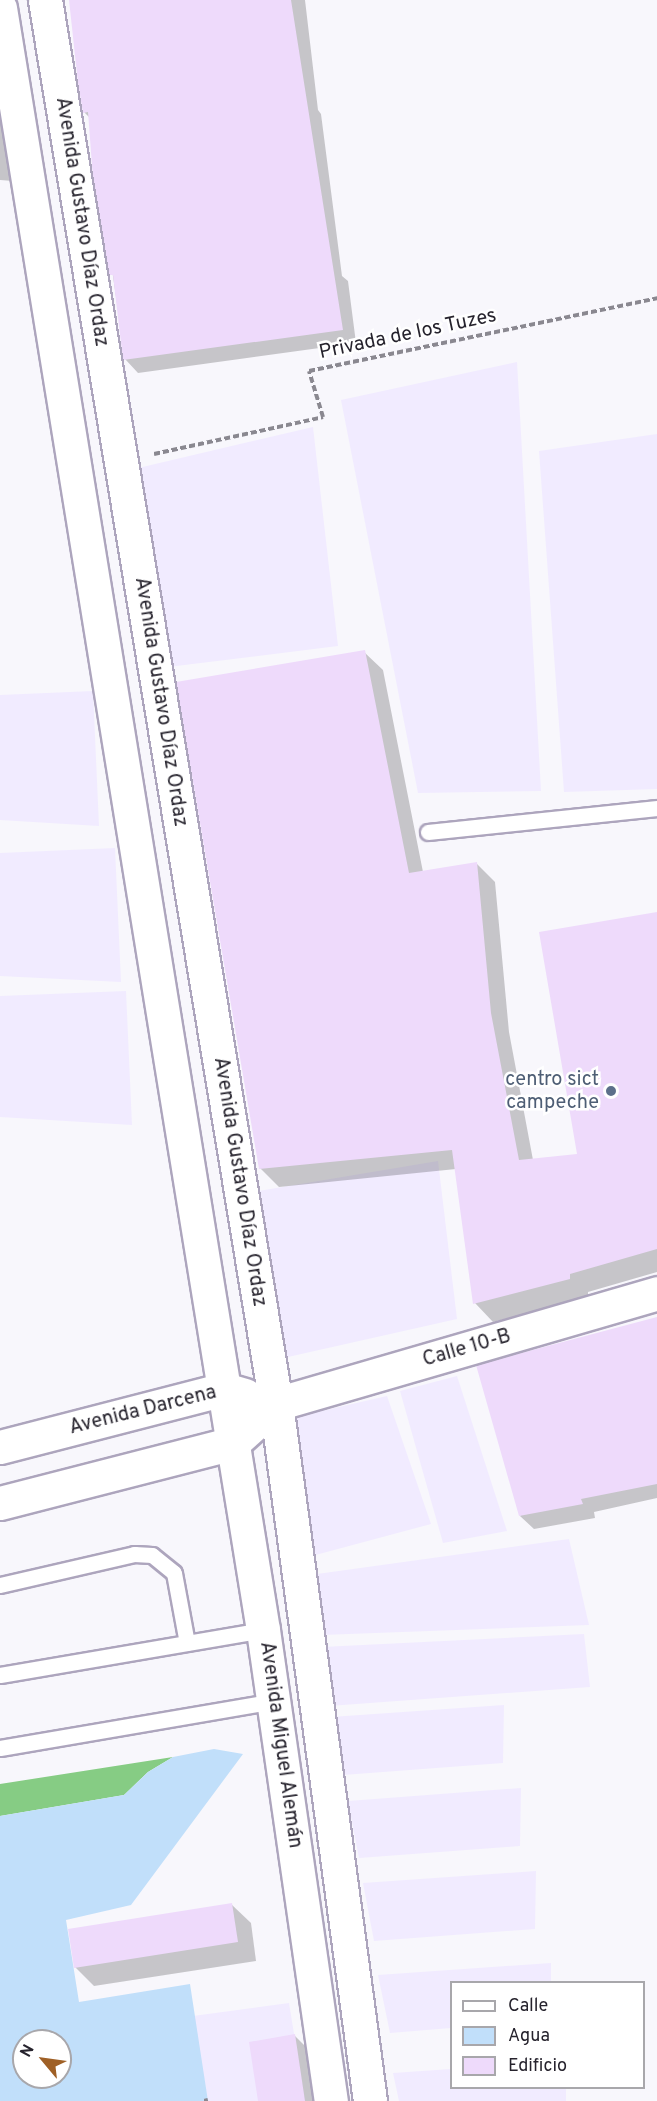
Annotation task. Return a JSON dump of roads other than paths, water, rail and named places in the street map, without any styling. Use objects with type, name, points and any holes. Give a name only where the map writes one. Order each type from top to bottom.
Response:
[{"type":"street","name":"Avenida Gustavo Díaz Ordaz","points":[[45,0],[276,1404]]},
{"type":"street","points":[[0,8],[224,1389]]},
{"type":"street","name":"Calle 10-B","points":[[276,1404],[657,1293]]},
{"type":"street","name":"Avenida Darcena","points":[[0,1447],[224,1389],[276,1404]]},
{"type":"street","name":"Avenida Miguel Alemán","points":[[224,1389],[274,1701],[331,2101]]},
{"type":"street","points":[[0,1503],[233,1443],[276,1404]]},
{"type":"street","name":"Avenida Miguel Alemán","points":[[276,1404],[370,2101]]},
{"type":"lane","points":[[428,832],[657,808]]},
{"type":"lane","points":[[0,1585],[134,1554],[152,1555],[174,1573],[187,1643]]},
{"type":"lane","points":[[0,1675],[263,1630]]},
{"type":"lane","points":[[0,1748],[274,1701]]},
{"type":"water","points":[[214,1749],[243,1754],[131,1905],[66,1920],[79,2002],[190,1984],[208,2101],[0,2101],[0,1816],[124,1795],[148,1772],[173,1757]]},
{"type":"place","name":"centro sict campeche","points":[[611,1091]]}]
